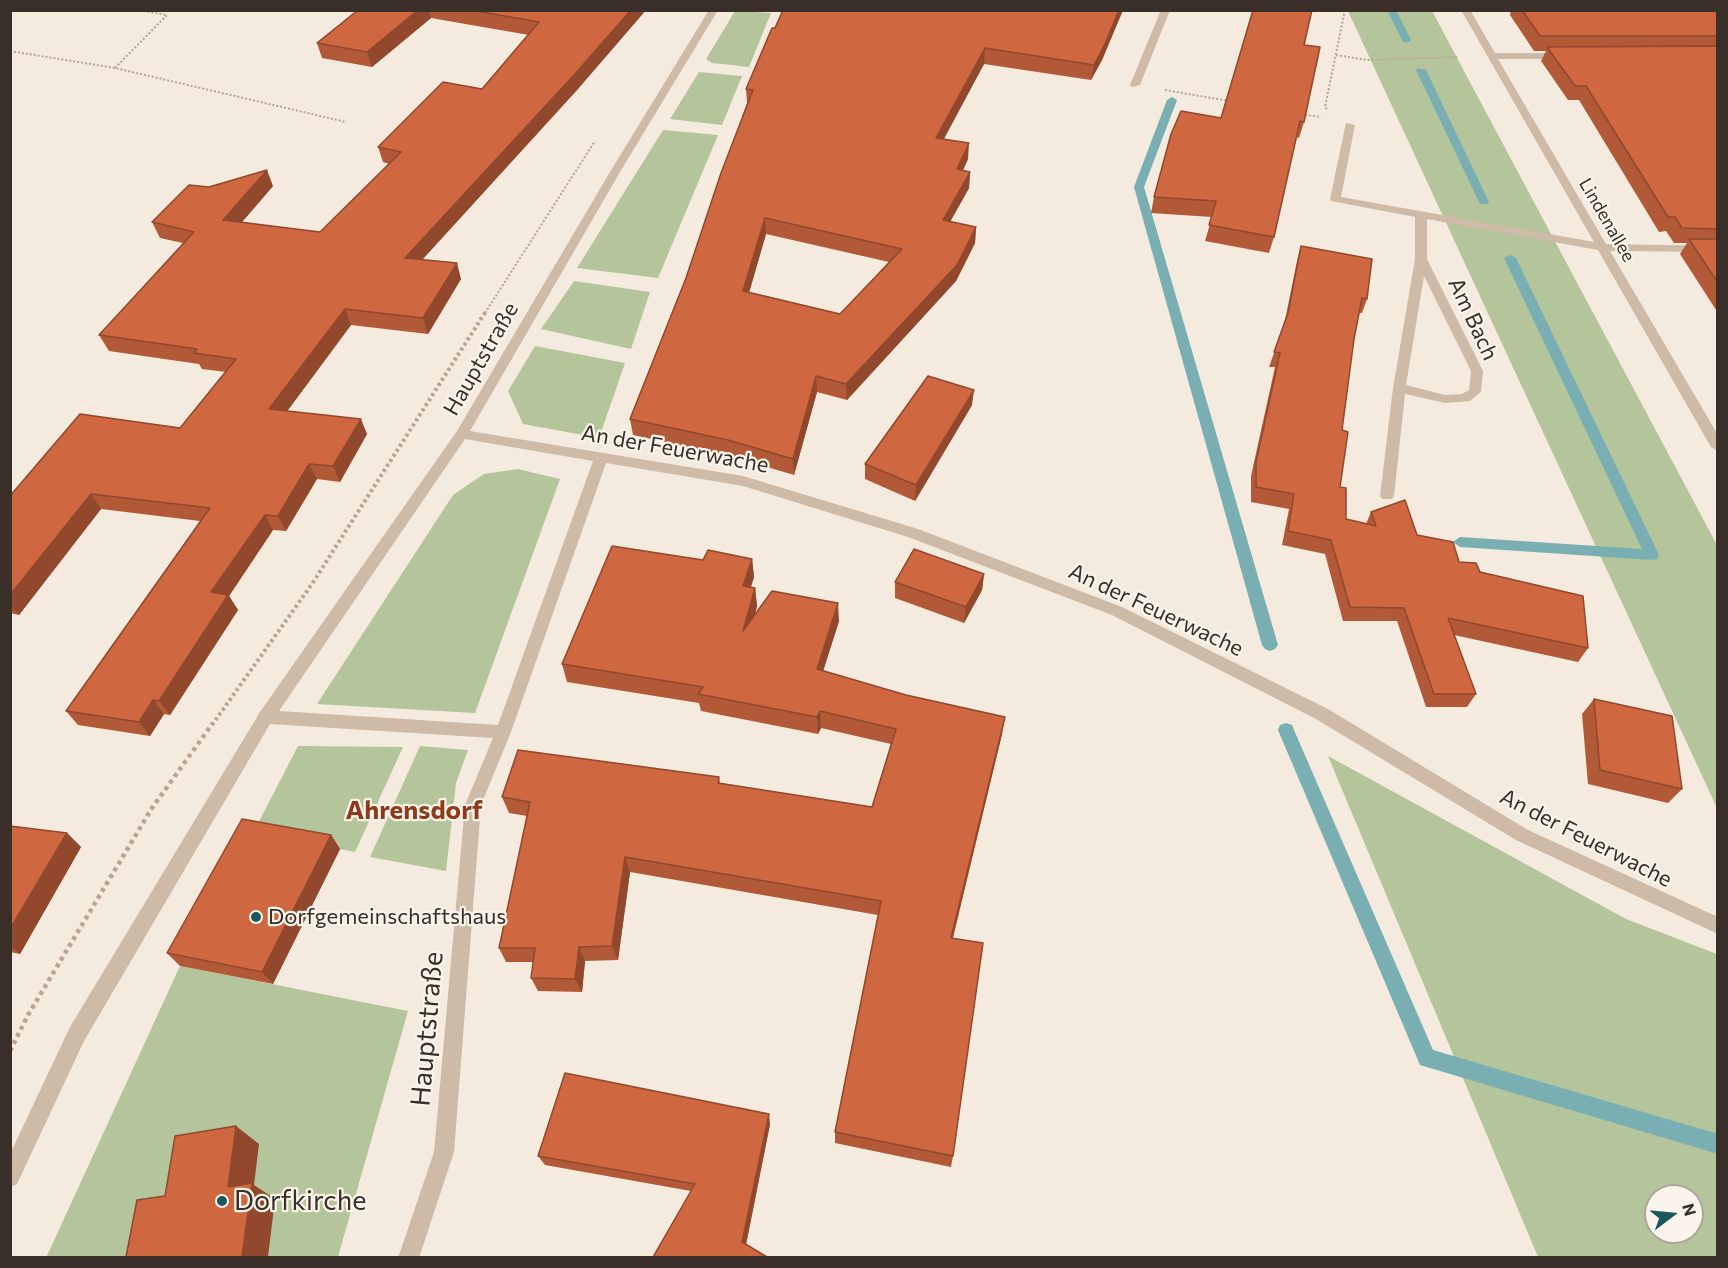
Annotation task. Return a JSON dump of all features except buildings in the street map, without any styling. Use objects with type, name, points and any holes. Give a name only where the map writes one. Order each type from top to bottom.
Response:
[{"type":"street","name":"Hauptstraße","points":[[10,1177],[77,1034],[266,717],[462,434],[615,172],[714,10]]},
{"type":"street","points":[[1135,85],[1166,10]]},
{"type":"street","name":"Lindenallee","points":[[1465,10],[1716,444]]},
{"type":"street","points":[[1491,56],[1575,56]]},
{"type":"street","points":[[1350,125],[1335,199],[1602,247],[1718,249]]},
{"type":"street","name":"Am Bach","points":[[1387,496],[1399,388],[1421,259],[1422,215]]},
{"type":"street","name":"Am Bach","points":[[1399,388],[1445,399],[1465,398],[1475,392],[1477,370],[1421,259]]},
{"type":"street","name":"An der Feuerwache","points":[[462,434],[743,481],[913,533],[1117,611],[1322,714],[1522,835],[1718,926]]},
{"type":"street","name":"Hauptstraße","points":[[408,1257],[444,1152],[473,805],[503,732],[601,458]]},
{"type":"street","points":[[266,717],[503,732]]},
{"type":"path","points":[[115,68],[167,15],[138,10]]},
{"type":"path","points":[[1291,112],[1324,118],[1345,10]]},
{"type":"path","points":[[10,51],[115,68],[346,122]]},
{"type":"path","points":[[1336,55],[1367,60],[1491,56]]},
{"type":"path","points":[[1178,93],[1236,102]]},
{"type":"path","points":[[1325,107],[1350,125]]},
{"type":"path","points":[[10,1051],[28,1015],[152,808],[312,584],[545,215],[597,138]]},
{"type":"green space","points":[[735,11],[771,13],[749,67],[712,63],[706,59]]},
{"type":"green space","points":[[1348,11],[1432,11],[1717,545],[1717,808]]},
{"type":"green space","points":[[699,72],[742,76],[722,125],[670,119]]},
{"type":"green space","points":[[663,130],[718,135],[658,278],[577,268]]},
{"type":"green space","points":[[574,281],[650,292],[631,349],[541,329]]},
{"type":"green space","points":[[535,346],[625,363],[599,438],[523,424],[508,391]]},
{"type":"green space","points":[[518,469],[560,479],[475,713],[317,704],[453,495],[484,474]]},
{"type":"green space","points":[[298,746],[403,747],[355,852],[253,833]]},
{"type":"green space","points":[[420,746],[468,750],[456,783],[446,871],[370,857]]},
{"type":"green space","points":[[1328,756],[1626,919],[1717,954],[1717,1257],[1538,1257]]},
{"type":"green space","points":[[180,966],[408,1011],[338,1257],[46,1258]]},
{"type":"waterway","points":[[1391,10],[1406,40]]},
{"type":"waterway","points":[[1421,70],[1484,202]]},
{"type":"waterway","points":[[1172,100],[1139,187],[1270,645]]},
{"type":"waterway","points":[[1460,542],[1652,555],[1510,258]]},
{"type":"waterway","points":[[1286,730],[1427,1058],[1718,1144]]},
{"type":"place","name":"Dorfgemeinschaftshaus","points":[[256,917]]},
{"type":"place","name":"Dorfkirche","points":[[222,1201]]},
{"type":"district","name":"Ahrensdorf","points":[[414,810]]}]
